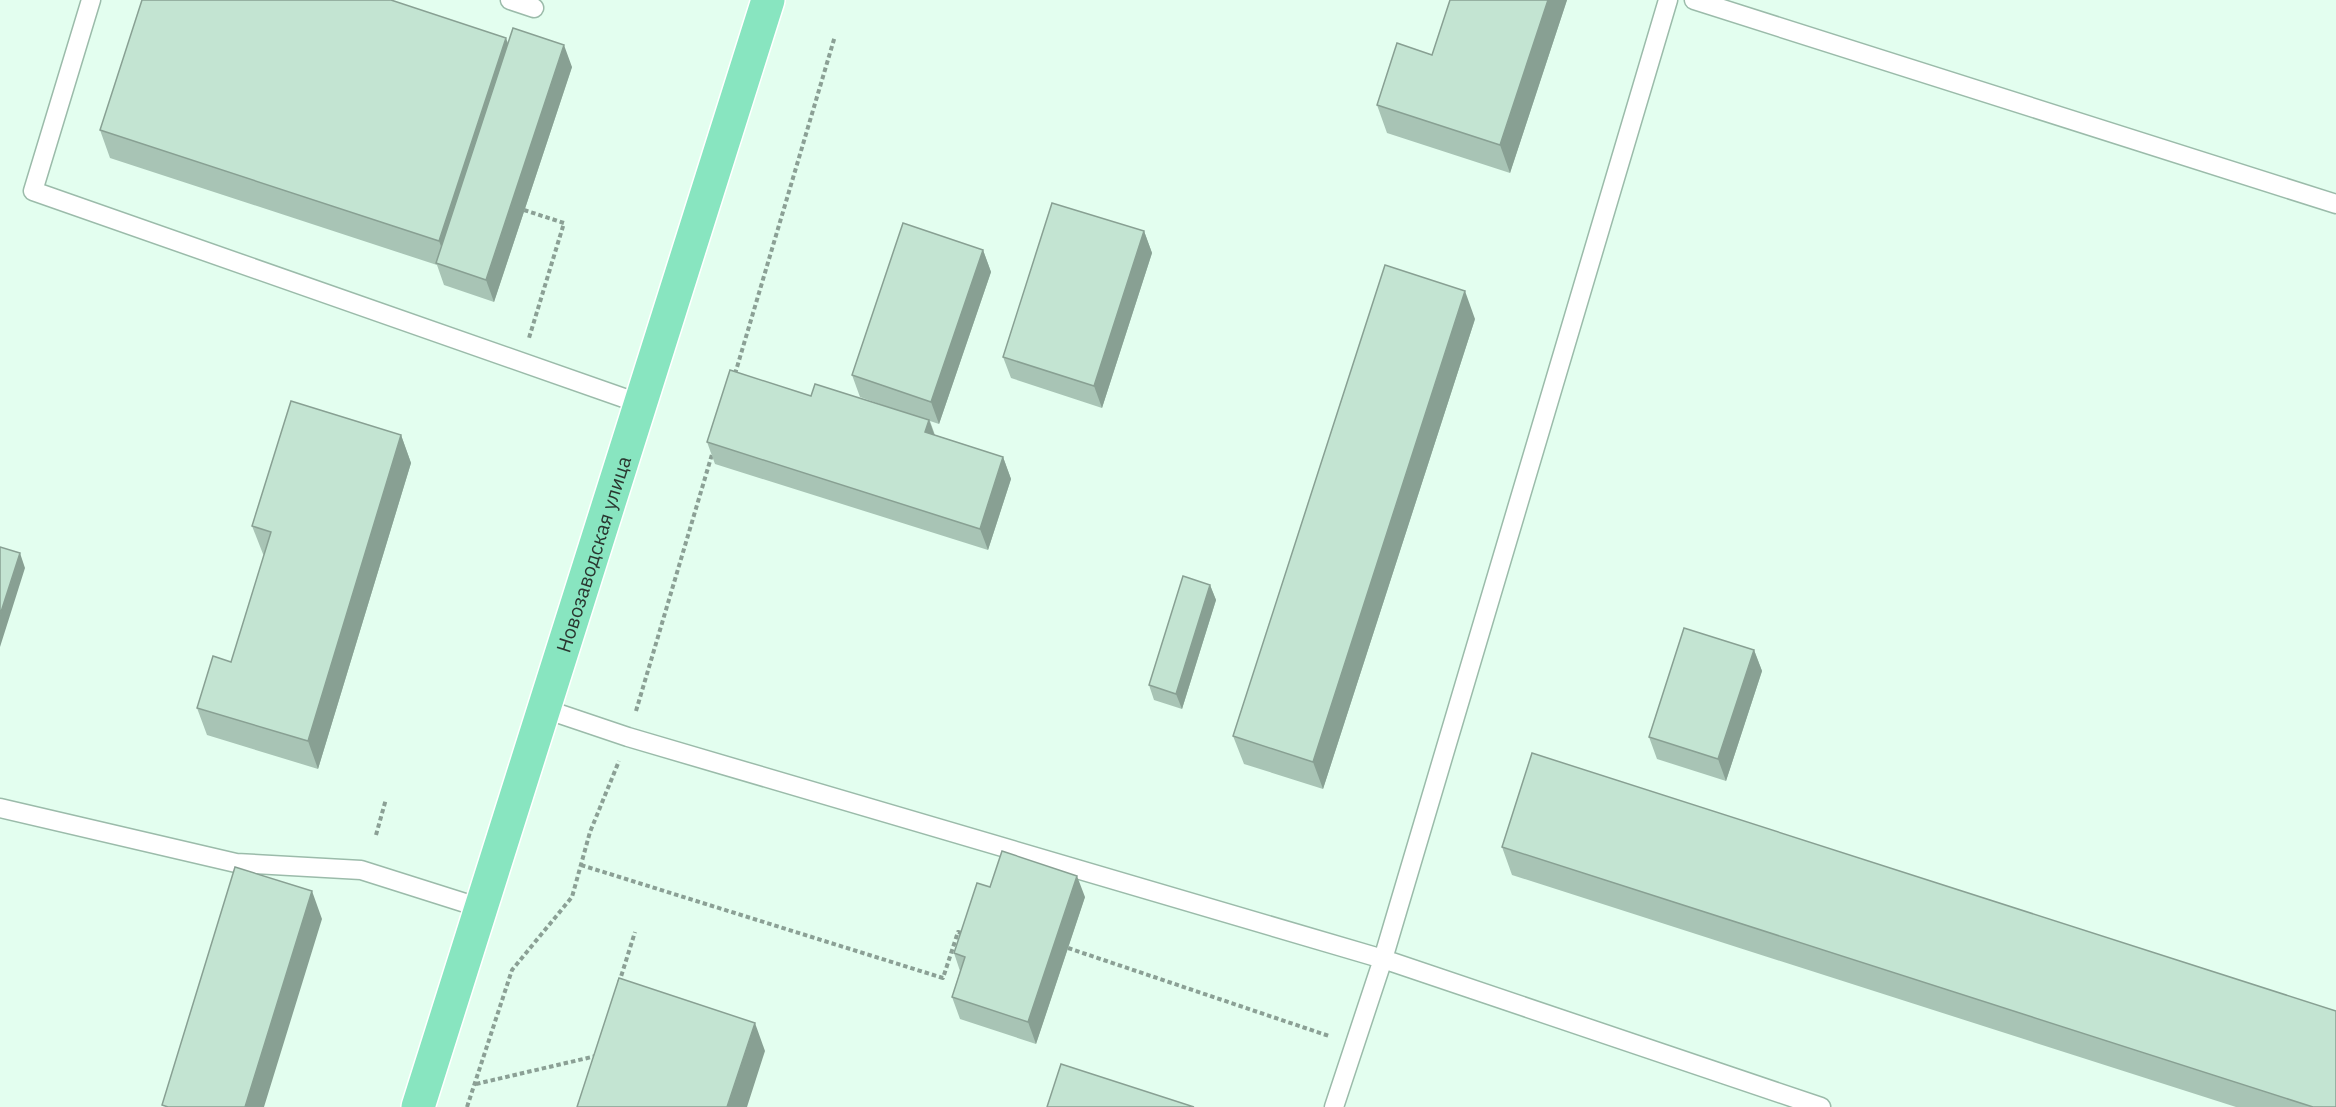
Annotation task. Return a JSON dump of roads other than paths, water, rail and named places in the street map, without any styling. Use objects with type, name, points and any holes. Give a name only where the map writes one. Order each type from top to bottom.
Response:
[{"type":"main road","name":"Новозаводская улица","points":[[418,1107],[768,0]]},
{"type":"lane","points":[[91,0],[33,190],[641,404]]},
{"type":"lane","points":[[510,0],[534,8]]},
{"type":"lane","points":[[1334,1107],[1383,958],[1668,0]]},
{"type":"lane","points":[[1694,0],[2336,204]]},
{"type":"lane","points":[[545,709],[628,737],[1383,958],[1821,1107]]},
{"type":"lane","points":[[0,808],[236,863],[361,870],[482,908]]}]
